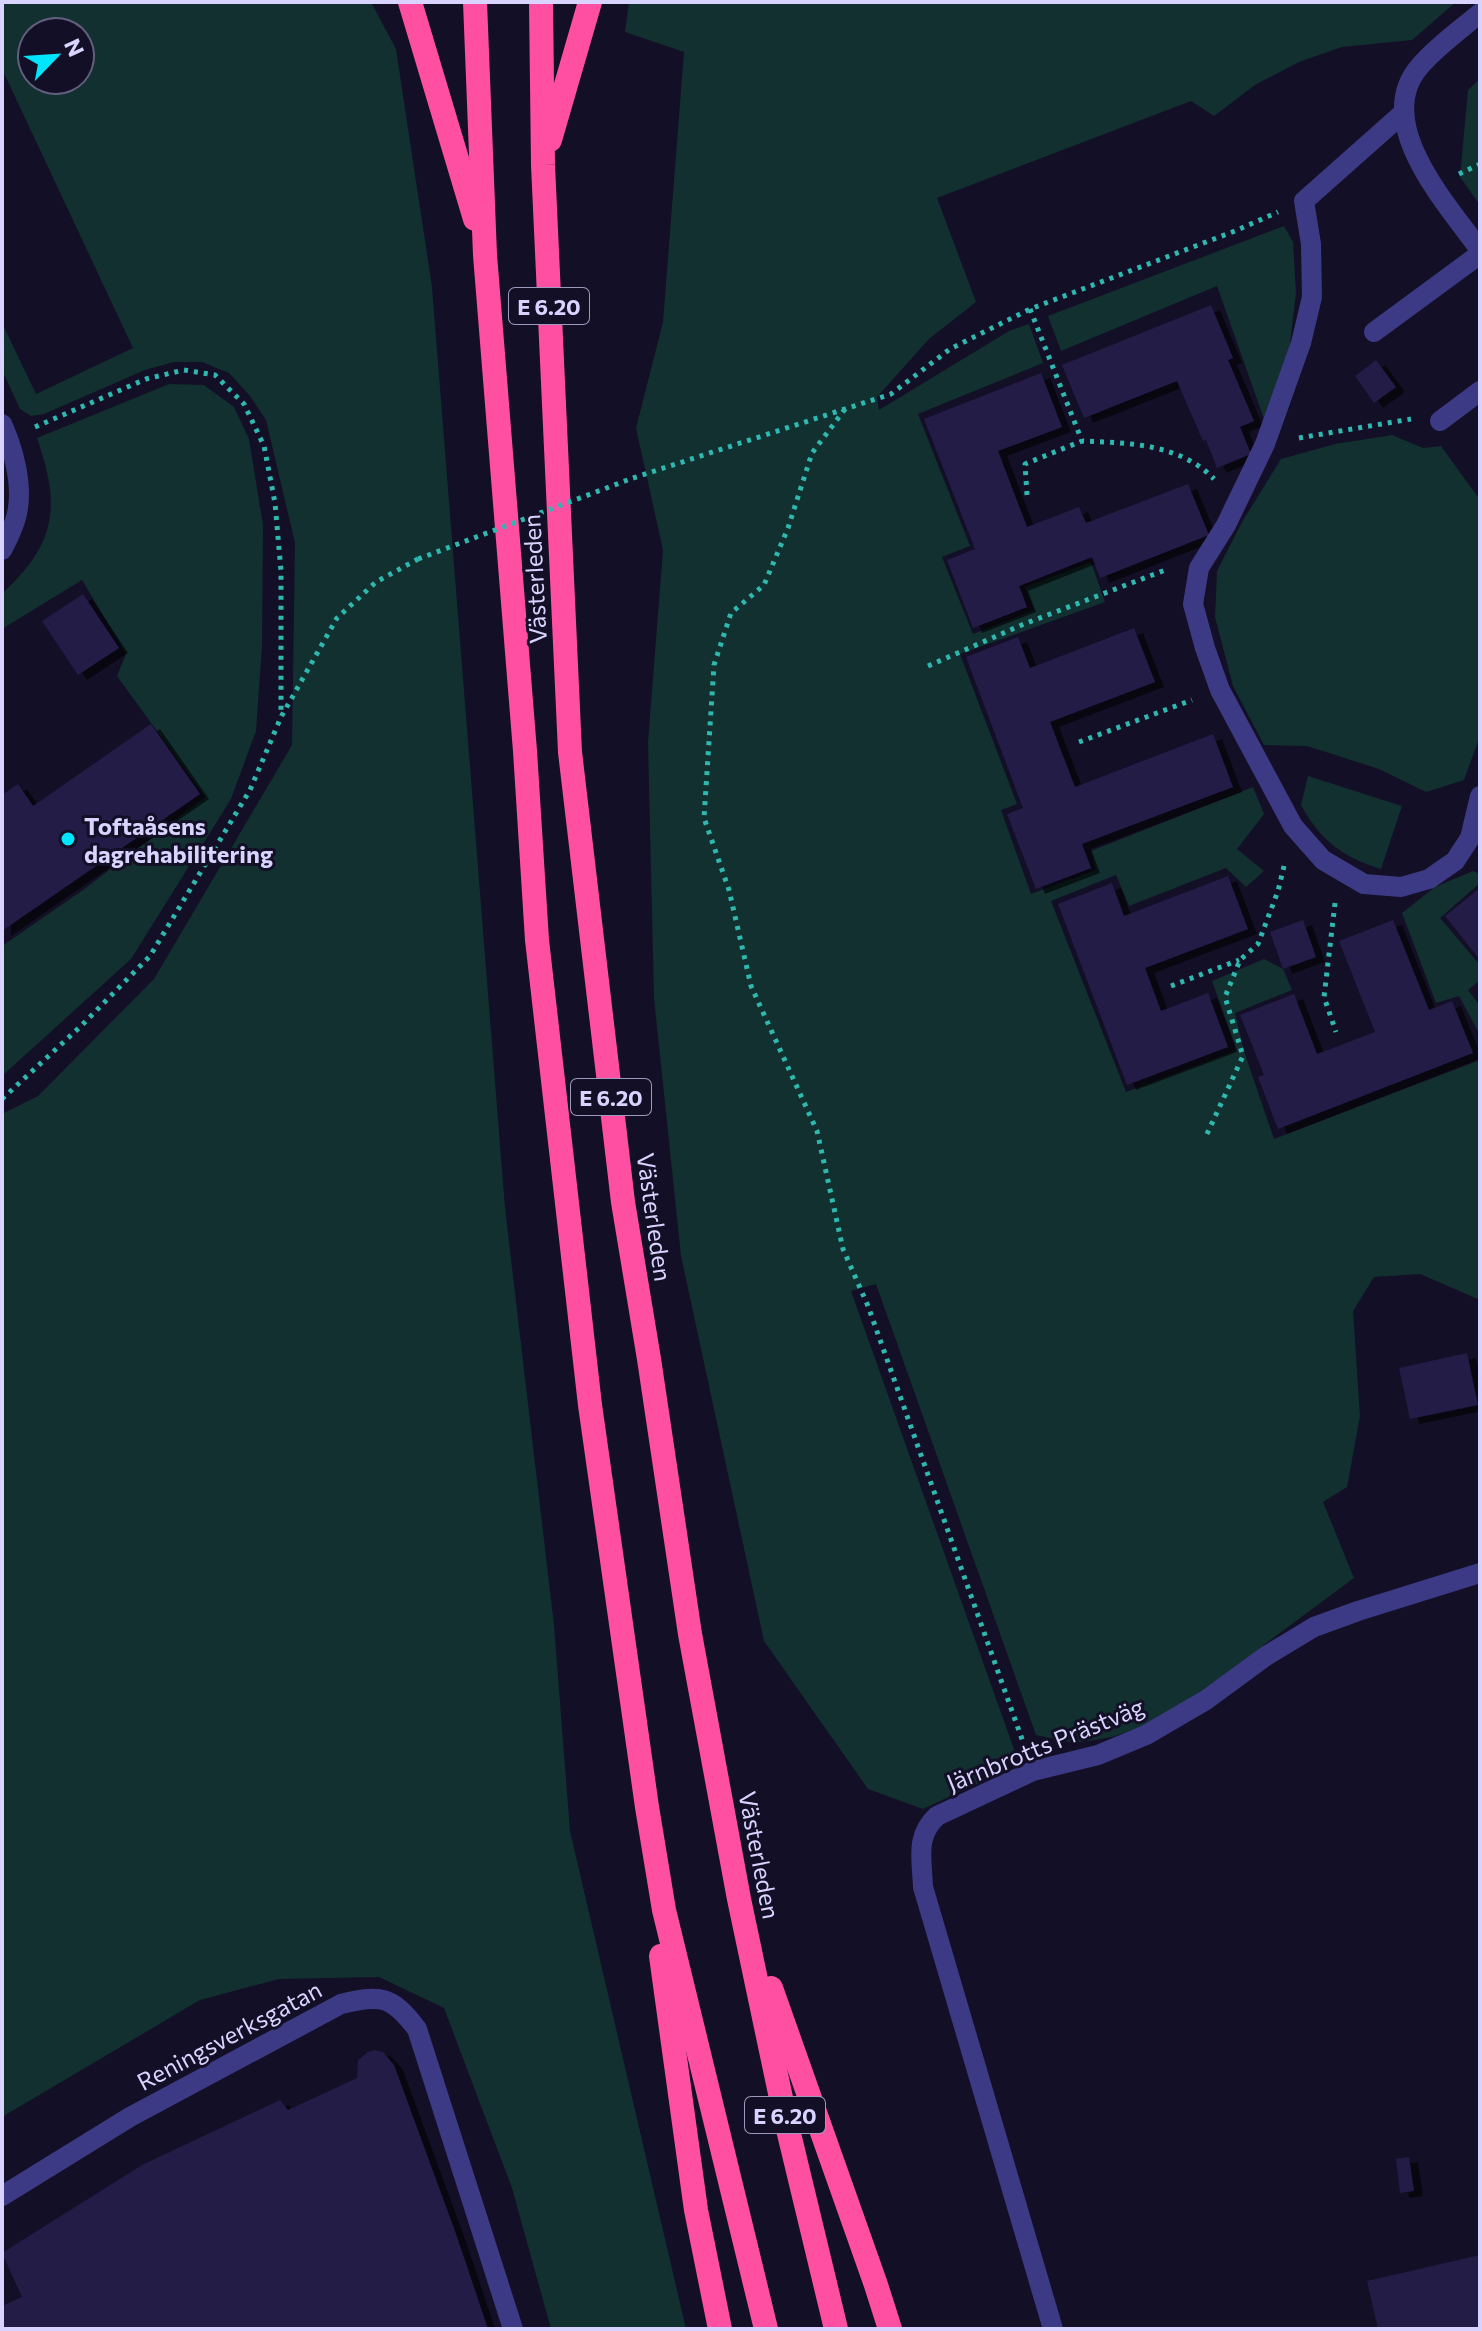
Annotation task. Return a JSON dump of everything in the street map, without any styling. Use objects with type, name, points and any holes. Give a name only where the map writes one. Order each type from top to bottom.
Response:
[{"type":"highway","points":[[410,2],[485,255]]},
{"type":"highway","name":"Västerleden","points":[[475,2],[485,255],[539,955],[590,1405],[664,1910],[766,2329]]},
{"type":"highway","name":"Västerleden","points":[[541,2],[543,165],[570,752],[623,1202],[690,1634],[739,1899],[785,2117],[836,2329]]},
{"type":"highway","points":[[543,165],[590,2]]},
{"type":"highway","points":[[647,1807],[654,1911],[696,2210],[720,2329]]},
{"type":"highway","points":[[739,1899],[890,2329]]},
{"type":"street","points":[[1374,332],[1480,252],[1410,146],[1402,114],[1408,86],[1419,67],[1480,13]]},
{"type":"street","points":[[1402,114],[1304,201],[1311,244],[1312,297],[1301,343],[1265,444],[1237,503],[1199,568],[1193,604],[1220,690],[1293,826],[1323,860],[1364,884],[1401,887],[1429,879],[1455,861],[1470,838],[1480,796]]},
{"type":"street","points":[[1440,421],[1480,391]]},
{"type":"street","points":[[2,550],[18,507],[18,482],[5,430]]},
{"type":"street","name":"Järnbrotts Prästväg","points":[[1053,2329],[923,1887],[921,1839],[924,1831],[937,1816],[1033,1771],[1098,1755],[1146,1735],[1206,1700],[1266,1656],[1314,1627],[1480,1573]]},
{"type":"street","name":"Reningsverksgatan","points":[[2,2196],[130,2117],[341,2004],[368,1997],[386,2000],[405,2013],[417,2029],[513,2329]]},
{"type":"path","points":[[2,1099],[150,956],[250,790],[281,717],[337,618],[376,582],[418,559],[633,478],[891,394],[950,349],[1030,309],[1235,231],[1304,201]]},
{"type":"path","points":[[1030,309],[1082,441]]},
{"type":"path","points":[[5,430],[62,416],[146,379],[184,370],[215,375],[244,404],[264,446],[275,503],[281,571],[281,717]]},
{"type":"path","points":[[845,409],[812,453],[788,528],[764,585],[731,613],[722,639],[714,665],[704,818],[729,890],[751,986],[817,1131],[843,1249],[868,1306],[1033,1771]]},
{"type":"path","points":[[1265,444],[1410,419],[1440,421]]},
{"type":"path","points":[[1027,495],[1025,464],[1082,441],[1131,443],[1176,453],[1208,473],[1237,503]]},
{"type":"path","points":[[928,666],[1024,624],[1209,553]]},
{"type":"path","points":[[1079,742],[1220,690]]},
{"type":"path","points":[[1171,986],[1240,960],[1258,944],[1278,891],[1293,826]]},
{"type":"path","points":[[1336,1032],[1324,997],[1339,869]]},
{"type":"path","points":[[1207,1134],[1243,1056],[1225,997],[1240,960]]},
{"type":"green space","points":[[2,2],[371,2],[396,49],[432,287],[505,1208],[554,1625],[570,1831],[686,2329],[551,2329],[512,2188],[444,2008],[379,1977],[279,1979],[200,2000],[2,2117],[2,1114],[38,1096],[154,979],[292,745],[295,543],[266,420],[250,396],[229,373],[202,362],[174,362],[145,370],[44,414],[31,416],[20,409],[2,370],[2,323],[36,394],[133,348],[2,69]]},
{"type":"green space","points":[[629,2],[1456,2],[1412,40],[1342,47],[1299,62],[1255,85],[1214,116],[1191,101],[937,198],[976,302],[929,339],[877,397],[879,410],[1009,331],[1029,324],[1043,363],[918,414],[970,546],[942,557],[973,634],[1034,610],[1025,587],[1091,562],[1105,602],[960,654],[1017,804],[1001,810],[1031,894],[1096,870],[1091,851],[1253,787],[1264,814],[1237,849],[1264,871],[1246,887],[1226,868],[1129,906],[1116,875],[1051,901],[1126,1092],[1237,1050],[1212,981],[1264,959],[1283,969],[1292,990],[1235,1013],[1244,1051],[1274,1139],[1480,1060],[1480,1300],[1420,1274],[1374,1277],[1353,1311],[1360,1416],[1347,1487],[1323,1502],[1354,1578],[1261,1647],[1213,1688],[1153,1723],[1112,1737],[1074,1743],[1036,1735],[876,1284],[851,1291],[1015,1752],[981,1782],[923,1809],[868,1789],[764,1641],[681,1256],[654,998],[648,742],[663,550],[636,428],[663,322],[684,52],[625,32]]},
{"type":"green space","points":[[1480,79],[1480,205],[1460,177],[1468,90]]},
{"type":"green space","points":[[1284,226],[1293,242],[1296,293],[1288,360],[1264,419],[1217,286],[1061,351],[1048,316]]},
{"type":"green space","points":[[169,384],[204,385],[234,407],[249,439],[263,525],[262,646],[256,731],[231,799],[131,959],[2,1076],[2,946],[83,890],[205,797],[117,676],[126,654],[82,580],[2,629],[2,594],[31,562],[47,531],[50,516],[50,486],[37,438]]},
{"type":"green space","points":[[1392,435],[1423,448],[1441,446],[1480,500],[1480,736],[1464,780],[1426,792],[1379,769],[1307,746],[1264,745],[1233,686],[1215,617],[1217,571],[1242,522],[1281,459],[1335,444]]},
{"type":"green space","points":[[1308,776],[1402,806],[1381,869],[1344,853],[1316,828],[1301,805]]},
{"type":"green space","points":[[1473,871],[1480,874],[1480,883],[1440,918],[1480,965],[1480,980],[1468,990],[1480,1006],[1480,1035],[1459,996],[1436,1003],[1402,913],[1435,887]]},
{"type":"building","points":[[1211,305],[1233,358],[1228,360],[1254,421],[1240,427],[1251,454],[1217,468],[1177,381],[1084,418],[1062,365]]},
{"type":"building","points":[[1376,360],[1396,387],[1374,403],[1355,376]]},
{"type":"building","points":[[1041,373],[1062,427],[998,451],[1027,527],[1079,507],[1086,523],[1188,484],[1209,535],[1100,578],[1092,557],[1019,586],[1027,607],[973,628],[947,560],[975,549],[924,419]]},
{"type":"building","points":[[83,594],[119,648],[78,675],[42,621]]},
{"type":"building","points":[[1134,628],[1155,682],[1050,722],[1075,787],[1213,734],[1233,787],[1082,844],[1091,868],[1036,889],[1007,814],[1023,808],[966,657],[1018,637],[1030,668]]},
{"type":"building","name":"Toftaåsens dagrehabilitering","points":[[151,724],[200,794],[2,931],[2,795],[18,784],[33,806]]},
{"type":"building","points":[[1228,876],[1248,929],[1145,968],[1161,1011],[1208,993],[1228,1047],[1127,1085],[1058,904],[1112,883],[1124,916]]},
{"type":"building","points":[[1480,888],[1480,960],[1445,916]]},
{"type":"building","points":[[1303,920],[1316,957],[1283,969],[1270,932]]},
{"type":"building","points":[[1393,920],[1429,1010],[1452,1001],[1473,1053],[1278,1129],[1258,1077],[1264,1075],[1240,1015],[1294,994],[1317,1054],[1375,1032],[1339,941]]},
{"type":"building","points":[[1467,1353],[1478,1405],[1410,1419],[1399,1368]]},
{"type":"building","points":[[375,2050],[383,2052],[394,2065],[488,2329],[2,2329],[2,2306],[22,2297],[2,2253],[142,2165],[280,2100],[288,2110],[357,2078],[358,2060]]},
{"type":"building","points":[[1409,2157],[1414,2191],[1400,2193],[1396,2159]]},
{"type":"building","points":[[1480,2255],[1480,2329],[1378,2329],[1367,2281]]},
{"type":"place","name":"Toftaåsens dagrehabilitering","points":[[68,839]]}]
